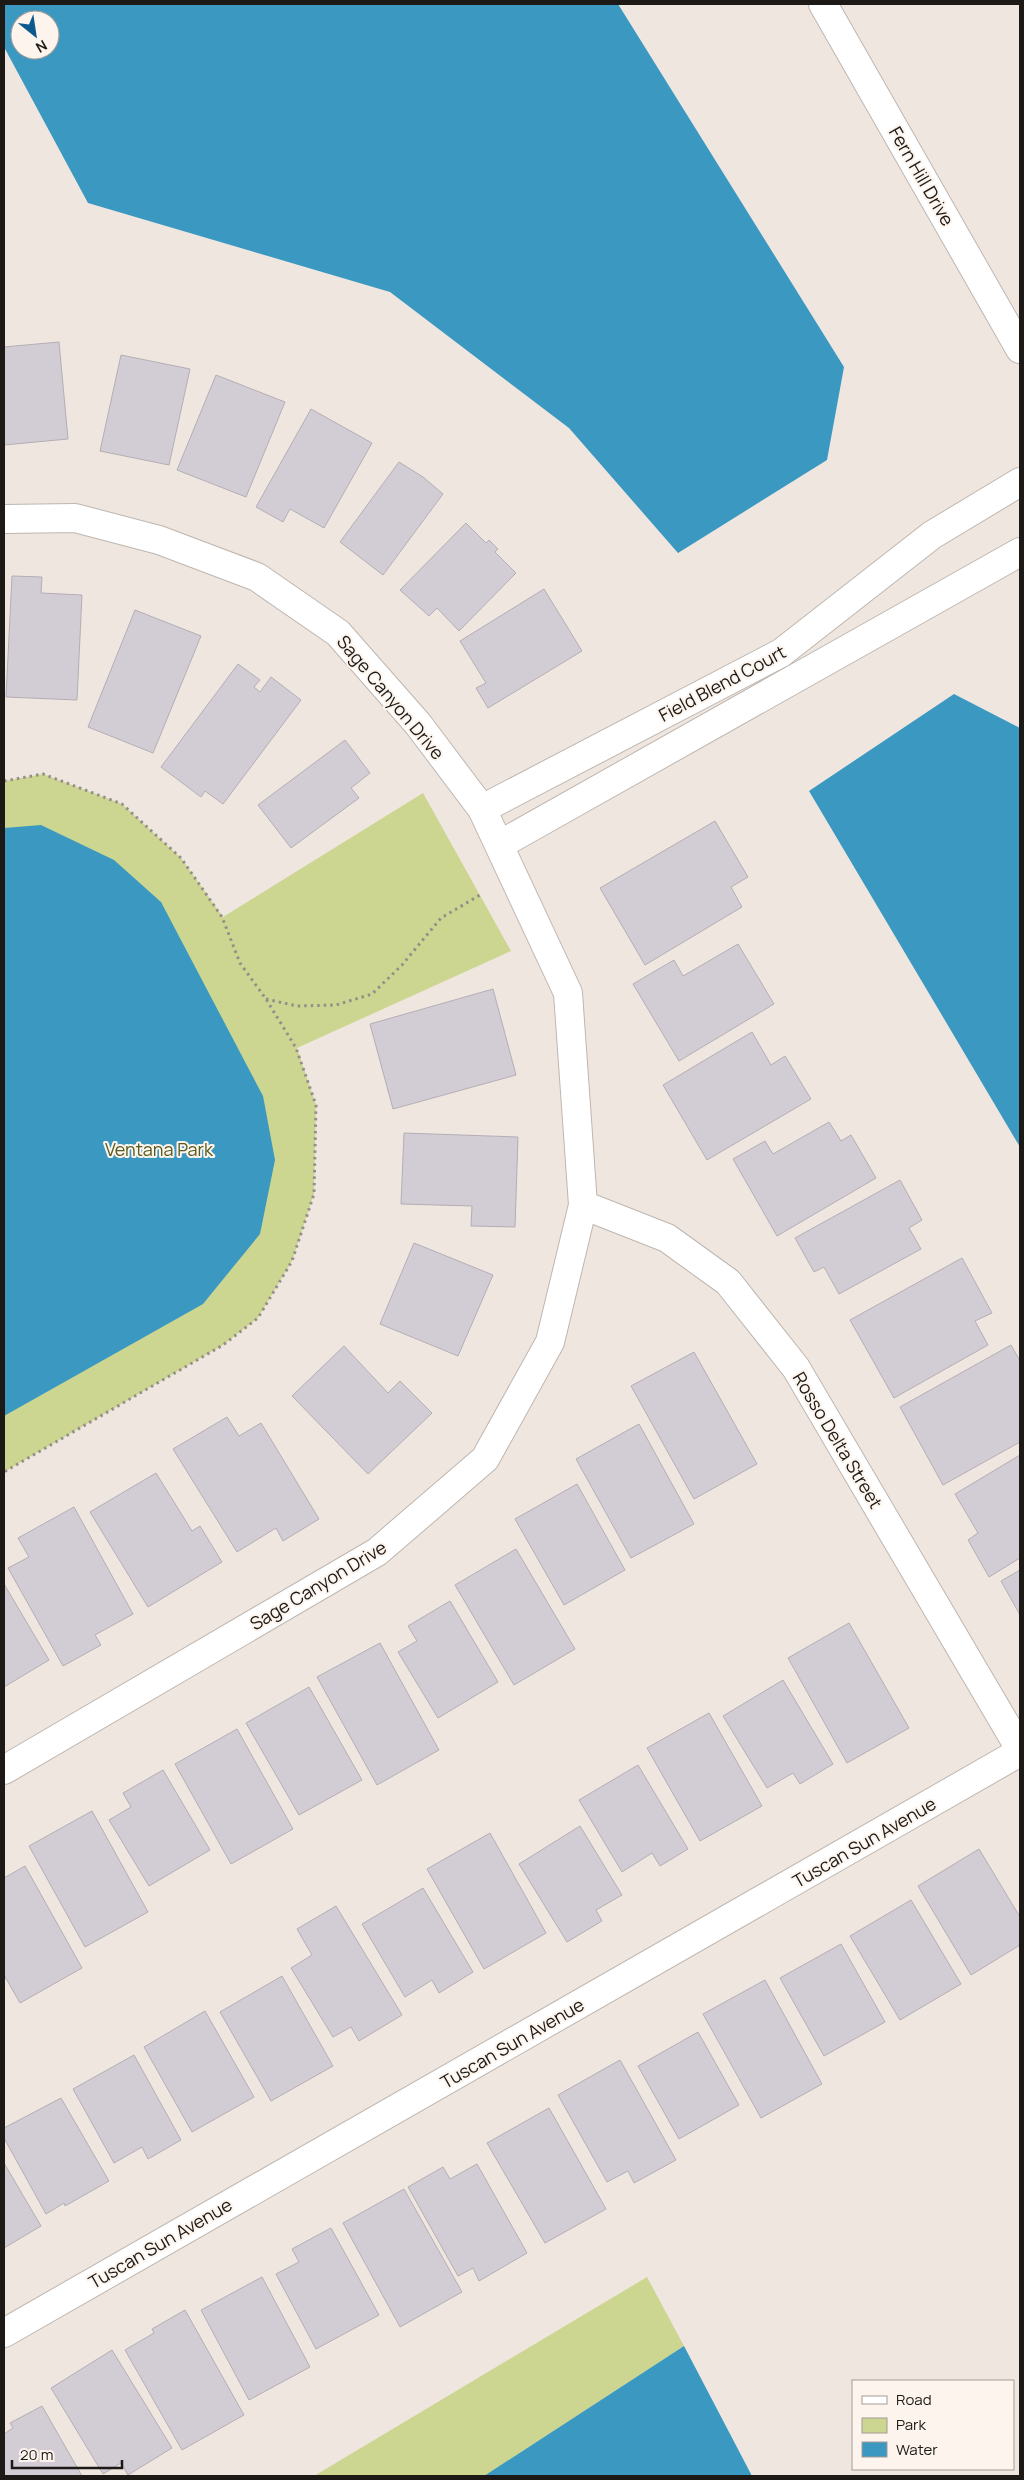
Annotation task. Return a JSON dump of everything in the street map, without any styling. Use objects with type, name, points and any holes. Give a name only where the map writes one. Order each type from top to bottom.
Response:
[{"type":"street","name":"Fern Hill Drive","points":[[823,4],[1020,349]]},
{"type":"street","name":"Field Blend Court","points":[[482,809],[781,653],[932,535],[1020,482]]},
{"type":"street","name":"Sage Canyon Drive","points":[[4,519],[75,518],[159,540],[257,577],[338,632],[418,724],[482,809],[568,992],[584,1205],[550,1342],[486,1459],[377,1552],[4,1770]]},
{"type":"street","name":"Field Blend Court","points":[[500,844],[1020,552]]},
{"type":"street","name":"Rosso Delta Street","points":[[584,1205],[667,1238],[728,1282],[796,1368],[1020,1751]]},
{"type":"street","name":"Tuscan Sun Avenue","points":[[4,2333],[1020,1751]]},
{"type":"path","points":[[4,781],[42,774],[122,804],[181,858],[222,917],[240,963],[266,999],[296,1048],[316,1105],[314,1194],[292,1261],[258,1318],[223,1345],[4,1472]]},
{"type":"path","points":[[266,999],[297,1006],[336,1005],[372,994],[402,965],[441,918],[480,895]]},
{"type":"green space","name":"Ventana Park","points":[[43,774],[122,804],[181,858],[223,917],[423,793],[511,951],[297,1048],[316,1105],[314,1194],[292,1261],[258,1318],[223,1345],[4,1472],[4,781]]},
{"type":"green space","points":[[647,2277],[684,2346],[484,2476],[314,2476]]},
{"type":"water","points":[[4,4],[618,4],[844,367],[827,460],[678,553],[569,428],[390,292],[88,203],[11,60],[60,60],[60,10],[10,10],[10,58],[4,47]]},
{"type":"water","points":[[954,694],[1020,728],[1020,1147],[809,791]]},
{"type":"water","points":[[41,825],[114,860],[161,902],[263,1096],[275,1160],[260,1234],[203,1304],[4,1416],[4,828]]},
{"type":"water","points":[[684,2346],[752,2476],[484,2476]]},
{"type":"building","points":[[59,342],[68,439],[4,445],[4,347]]},
{"type":"building","points":[[121,355],[190,369],[169,465],[100,451]]},
{"type":"building","points":[[216,375],[285,402],[246,497],[177,470]]},
{"type":"building","points":[[311,409],[372,443],[324,528],[290,509],[283,522],[256,507]]},
{"type":"building","points":[[399,462],[423,477],[443,494],[383,575],[340,542]]},
{"type":"building","points":[[466,523],[486,543],[489,540],[498,549],[495,552],[516,573],[459,631],[437,608],[429,616],[400,590]]},
{"type":"building","points":[[12,576],[42,577],[41,593],[82,595],[77,700],[6,697]]},
{"type":"building","points":[[544,589],[582,651],[488,708],[476,688],[486,683],[460,641]]},
{"type":"building","points":[[135,610],[201,636],[153,753],[88,727]]},
{"type":"building","points":[[238,664],[260,680],[254,687],[260,692],[271,677],[301,700],[223,804],[205,791],[201,797],[161,767]]},
{"type":"building","points":[[345,740],[370,773],[351,788],[359,798],[291,848],[258,805]]},
{"type":"building","points":[[715,821],[748,877],[731,887],[742,907],[645,965],[600,888]]},
{"type":"building","points":[[738,944],[774,1004],[679,1061],[633,984],[674,960],[683,976]]},
{"type":"building","points":[[493,989],[516,1075],[393,1109],[370,1024]]},
{"type":"building","points":[[752,1032],[771,1065],[785,1056],[811,1099],[707,1160],[663,1085]]},
{"type":"building","points":[[829,1122],[841,1141],[851,1135],[876,1178],[777,1236],[733,1159],[765,1141],[773,1154]]},
{"type":"building","points":[[404,1133],[518,1137],[515,1227],[471,1226],[472,1206],[401,1204]]},
{"type":"building","points":[[900,1180],[922,1220],[909,1228],[921,1249],[839,1294],[824,1267],[814,1272],[795,1238]]},
{"type":"building","points":[[414,1243],[493,1275],[458,1356],[380,1324]]},
{"type":"building","points":[[962,1258],[992,1313],[975,1321],[988,1345],[894,1398],[850,1320]]},
{"type":"building","points":[[1011,1345],[1020,1361],[1020,1442],[943,1485],[900,1407]]},
{"type":"building","points":[[344,1346],[388,1393],[400,1381],[432,1413],[368,1474],[292,1396]]},
{"type":"building","points":[[694,1352],[757,1464],[694,1499],[631,1386]]},
{"type":"building","points":[[227,1417],[239,1436],[261,1423],[319,1519],[283,1541],[276,1528],[237,1552],[173,1449]]},
{"type":"building","points":[[639,1424],[694,1524],[631,1558],[576,1459]]},
{"type":"building","points":[[1020,1455],[1020,1558],[989,1577],[968,1540],[978,1533],[955,1494]]},
{"type":"building","points":[[156,1473],[192,1531],[200,1526],[222,1562],[148,1607],[90,1512]]},
{"type":"building","points":[[577,1484],[625,1570],[564,1605],[515,1519]]},
{"type":"building","points":[[74,1507],[133,1614],[95,1635],[101,1645],[63,1666],[8,1568],[29,1557],[18,1538]]},
{"type":"building","points":[[516,1549],[575,1649],[514,1685],[455,1585]]},
{"type":"building","points":[[1020,1570],[1020,1615],[1001,1581]]},
{"type":"building","points":[[4,1584],[49,1660],[4,1687]]},
{"type":"building","points":[[450,1601],[498,1682],[438,1718],[398,1652],[417,1641],[408,1626]]},
{"type":"building","points":[[849,1623],[909,1728],[847,1763],[788,1658]]},
{"type":"building","points":[[380,1643],[439,1750],[377,1785],[317,1677]]},
{"type":"building","points":[[783,1680],[833,1764],[800,1784],[793,1773],[767,1788],[723,1716]]},
{"type":"building","points":[[309,1687],[362,1780],[299,1815],[246,1723]]},
{"type":"building","points":[[709,1713],[762,1806],[700,1841],[647,1748]]},
{"type":"building","points":[[237,1729],[293,1829],[231,1864],[175,1764]]},
{"type":"building","points":[[638,1765],[688,1849],[660,1866],[652,1853],[622,1872],[579,1800]]},
{"type":"building","points":[[163,1770],[210,1850],[149,1886],[109,1820],[131,1807],[123,1793]]},
{"type":"building","points":[[92,1811],[148,1912],[85,1947],[29,1846]]},
{"type":"building","points":[[580,1826],[622,1895],[596,1910],[602,1921],[567,1942],[519,1864]]},
{"type":"building","points":[[490,1833],[546,1933],[484,1969],[427,1869]]},
{"type":"building","points":[[979,1849],[1020,1917],[1020,1945],[971,1975],[918,1886]]},
{"type":"building","points":[[25,1866],[82,1968],[20,2003],[4,1975],[4,1878]]},
{"type":"building","points":[[423,1888],[473,1972],[439,1993],[432,1980],[405,1997],[362,1924]]},
{"type":"building","points":[[911,1900],[961,1984],[900,2020],[850,1936]]},
{"type":"building","points":[[336,1906],[402,2015],[359,2041],[351,2027],[333,2037],[291,1968],[312,1955],[297,1929]]},
{"type":"building","points":[[841,1944],[885,2022],[824,2056],[780,1978]]},
{"type":"building","points":[[282,1976],[333,2066],[271,2101],[220,2012]]},
{"type":"building","points":[[765,1980],[822,2084],[761,2118],[703,2014]]},
{"type":"building","points":[[205,2011],[254,2097],[192,2132],[144,2047]]},
{"type":"building","points":[[698,2032],[739,2105],[679,2139],[638,2066]]},
{"type":"building","points":[[134,2055],[181,2140],[148,2159],[142,2147],[114,2163],[73,2089]]},
{"type":"building","points":[[620,2060],[676,2160],[634,2183],[628,2171],[607,2182],[558,2095]]},
{"type":"building","points":[[61,2098],[109,2181],[65,2206],[64,2203],[46,2214],[4,2138],[4,2128]]},
{"type":"building","points":[[549,2108],[606,2209],[545,2243],[487,2143]]},
{"type":"building","points":[[4,2163],[41,2226],[4,2248]]},
{"type":"building","points":[[477,2164],[527,2253],[479,2281],[473,2268],[458,2276],[408,2187],[443,2167],[450,2179]]},
{"type":"building","points":[[404,2189],[462,2292],[400,2327],[343,2223]]},
{"type":"building","points":[[331,2228],[379,2315],[316,2349],[276,2274],[299,2262],[292,2249]]},
{"type":"building","points":[[262,2277],[310,2367],[249,2400],[201,2310]]},
{"type":"building","points":[[185,2310],[244,2415],[182,2450],[125,2350],[154,2333],[152,2329]]},
{"type":"building","points":[[112,2350],[172,2448],[128,2475],[121,2463],[103,2474],[51,2388]]},
{"type":"building","points":[[42,2406],[82,2476],[4,2476],[4,2434],[13,2428],[10,2423]]}]
